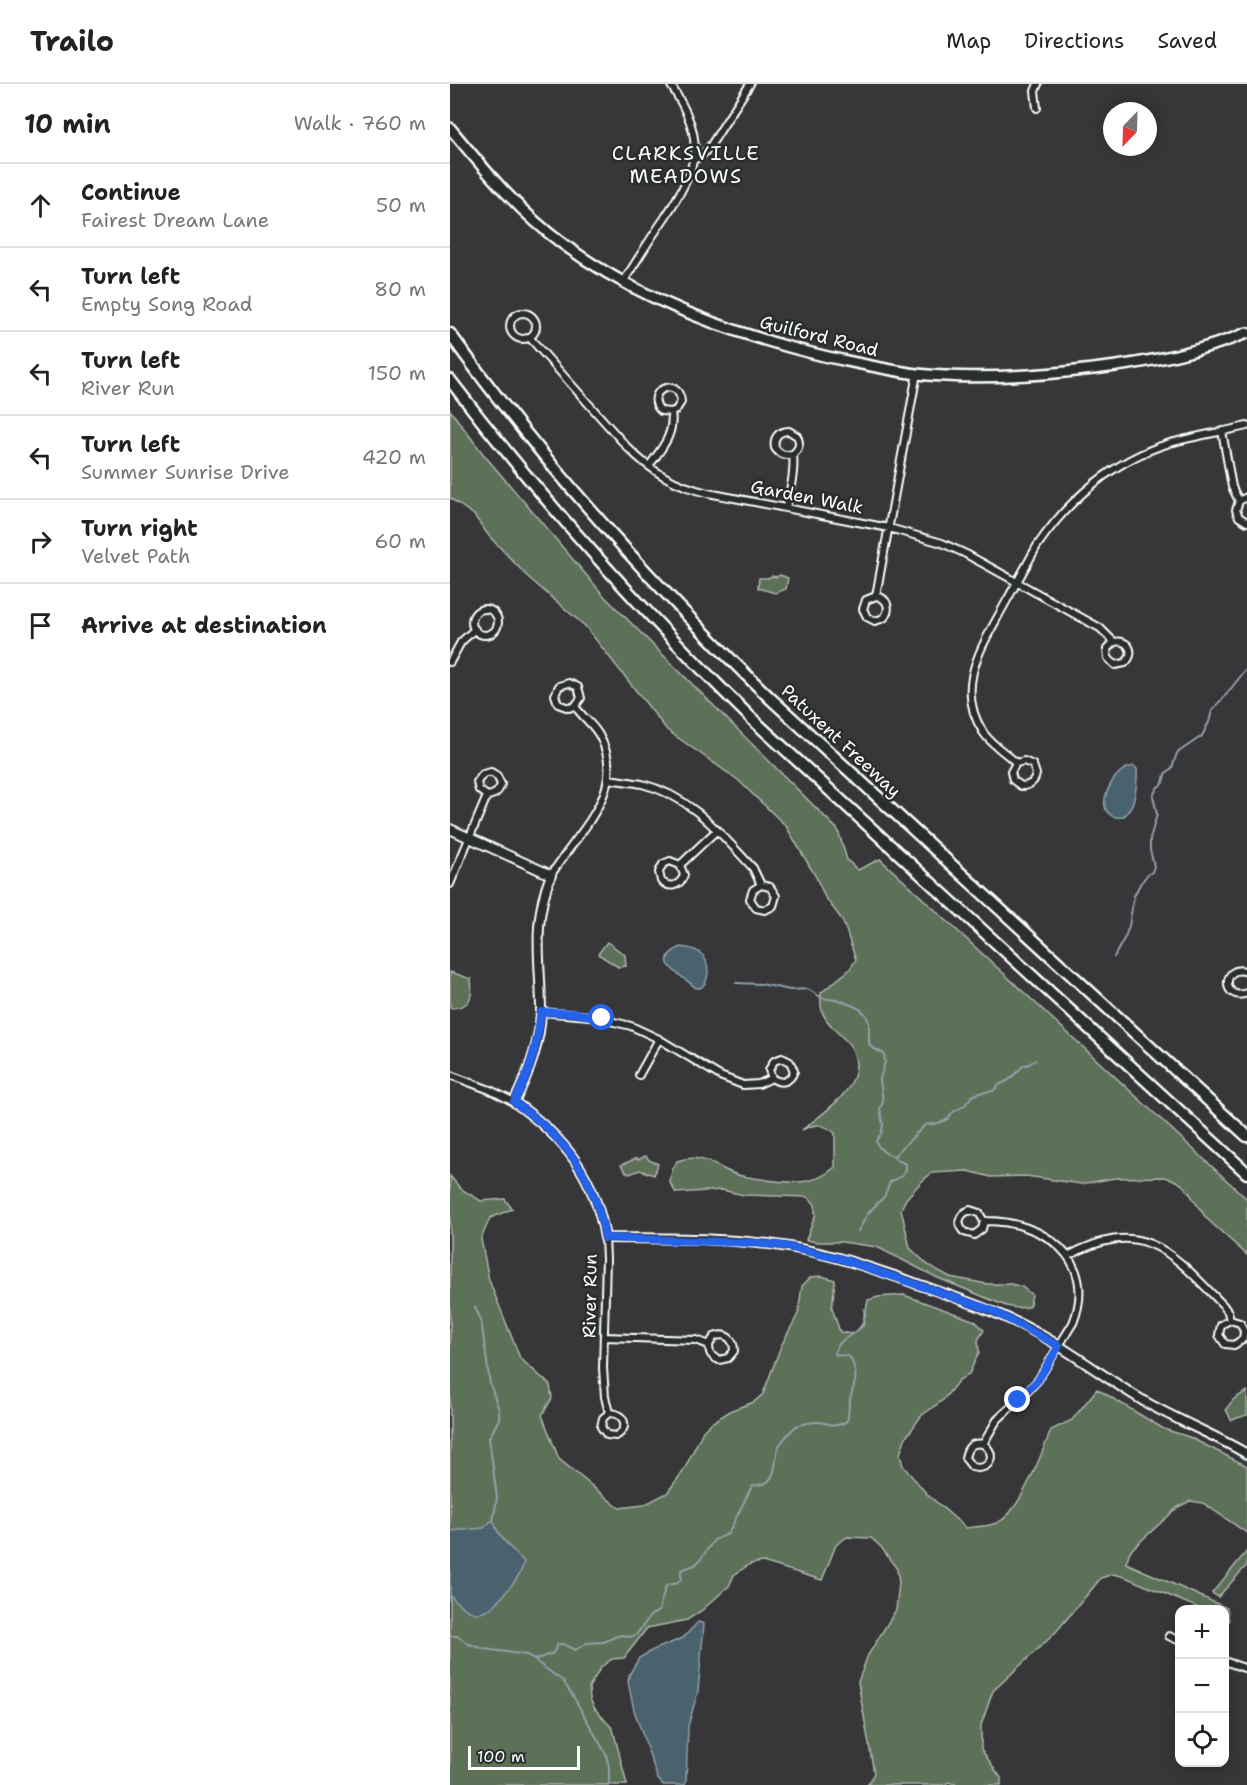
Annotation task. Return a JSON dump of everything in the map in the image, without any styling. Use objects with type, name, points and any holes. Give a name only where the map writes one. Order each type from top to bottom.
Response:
[{"type":"highway","name":"Patuxent Freeway","points":[[450,334],[584,504],[665,593],[723,652],[771,699],[1247,1136]]},
{"type":"highway","points":[[450,380],[565,522],[653,620],[702,670],[760,726],[1247,1173]]},
{"type":"main road","name":"Guilford Road","points":[[450,128],[496,183],[529,216],[580,256],[624,281],[693,314],[745,334],[786,346],[846,361],[917,374],[992,377],[1105,368],[1173,357],[1247,333]]},
{"type":"street","points":[[624,281],[691,173],[695,147],[689,119],[670,84]]},
{"type":"street","points":[[694,160],[709,148],[750,84]]},
{"type":"street","points":[[1037,108],[1035,92],[1038,84]]},
{"type":"street","name":"Garden Walk","points":[[525,313],[533,318],[536,328],[529,337],[524,339],[513,334],[510,327],[515,316],[525,313]]},
{"type":"street","name":"Garden Walk","points":[[529,337],[627,447],[670,480],[708,493],[888,528],[942,543],[1100,628],[1114,642]]},
{"type":"street","points":[[876,596],[917,374]]},
{"type":"street","points":[[663,388],[675,389],[680,397],[679,406],[671,412],[661,411],[656,403],[655,398],[663,388]]},
{"type":"street","points":[[649,466],[669,436],[673,422],[671,412]]},
{"type":"street","points":[[1016,763],[985,735],[978,724],[973,710],[970,687],[974,663],[979,651],[1047,531],[1091,485],[1131,459],[1176,442],[1247,426]]},
{"type":"street","points":[[786,508],[794,472],[793,454],[799,445],[797,436],[789,431],[779,433],[775,448],[782,455],[793,454]]},
{"type":"street","points":[[1222,431],[1232,487],[1239,501]]},
{"type":"street","points":[[1247,497],[1239,501],[1237,506],[1239,517],[1247,522]]},
{"type":"street","points":[[876,596],[884,599],[888,610],[884,618],[875,621],[867,617],[863,609],[866,600],[876,596]]},
{"type":"street","points":[[489,610],[496,616],[498,625],[493,633],[483,635],[475,629],[473,620],[480,611],[489,610]]},
{"type":"street","points":[[450,662],[461,642],[475,629]]},
{"type":"street","name":"Garden Walk","points":[[1123,641],[1129,646],[1131,656],[1125,663],[1115,665],[1108,658],[1107,649],[1114,642],[1123,641]]},
{"type":"street","points":[[569,682],[578,687],[581,698],[575,706],[569,708],[558,704],[555,695],[559,686],[569,682]]},
{"type":"street","points":[[514,1102],[533,1058],[541,1012],[538,927],[541,906],[551,875],[599,806],[609,779],[608,758],[602,742],[595,728],[575,706]]},
{"type":"street","points":[[1024,761],[1033,765],[1036,774],[1029,785],[1022,786],[1013,780],[1011,772],[1016,763],[1024,761]]},
{"type":"street","points":[[609,779],[642,784],[675,797],[704,816],[753,868],[761,885]]},
{"type":"street","points":[[450,884],[487,796]]},
{"type":"street","points":[[450,829],[551,875]]},
{"type":"street","points":[[680,865],[717,830]]},
{"type":"street","points":[[670,861],[680,865],[684,875],[680,882],[668,886],[661,881],[659,872],[663,864],[670,861]]},
{"type":"street","points":[[761,885],[770,887],[776,896],[773,906],[765,910],[756,908],[750,899],[753,890],[761,885]]},
{"type":"street","points":[[1247,972],[1235,971],[1229,976],[1227,984],[1234,994],[1247,993]]},
{"type":"street","points":[[541,1012],[575,1013],[631,1026],[659,1039],[712,1072],[733,1081],[752,1085],[772,1078],[781,1082],[789,1079],[794,1071],[790,1062],[782,1058],[774,1061],[769,1070],[772,1078]]},
{"type":"street","points":[[639,1075],[659,1039]]},
{"type":"street","name":"River Run","points":[[450,1075],[490,1090],[514,1102],[534,1117],[574,1158],[593,1190],[605,1238],[604,1384],[609,1413]]},
{"type":"street","points":[[970,1210],[979,1213],[984,1221],[982,1229],[974,1235],[964,1232],[959,1224],[963,1214],[970,1210]]},
{"type":"street","points":[[983,1444],[997,1420],[1038,1380],[1072,1323],[1078,1303],[1077,1276],[1068,1256],[1059,1246],[1034,1229],[1009,1222],[984,1221]]},
{"type":"street","points":[[605,1238],[784,1246],[832,1257],[991,1310],[1059,1346],[1145,1401],[1247,1454]]},
{"type":"street","points":[[1068,1256],[1105,1241],[1129,1239],[1155,1245],[1181,1262],[1223,1305],[1230,1320]]},
{"type":"street","points":[[1230,1320],[1240,1323],[1244,1331],[1243,1339],[1234,1345],[1226,1344],[1219,1335],[1221,1325],[1230,1320]]},
{"type":"street","points":[[722,1335],[730,1339],[734,1351],[728,1358],[720,1360],[711,1356],[709,1345],[714,1336],[722,1335]]},
{"type":"street","points":[[604,1337],[696,1340],[709,1345]]},
{"type":"street","name":"River Run","points":[[609,1413],[618,1414],[624,1420],[623,1431],[616,1436],[606,1435],[600,1427],[603,1418],[609,1413]]},
{"type":"street","points":[[983,1444],[988,1447],[991,1459],[982,1468],[972,1467],[965,1458],[966,1450],[970,1445],[983,1444]]},
{"type":"street","points":[[1168,1636],[1175,1639]]},
{"type":"street","points":[[1229,1663],[1247,1669]]},
{"type":"green space","points":[[450,410],[484,455],[605,597],[838,830],[847,860],[858,870],[880,859],[1247,1199],[1247,1255],[1206,1218],[1186,1188],[1177,1181],[1165,1177],[1115,1178],[1081,1184],[1026,1176],[991,1177],[968,1171],[932,1173],[906,1199],[901,1209],[910,1248],[928,1265],[950,1277],[987,1284],[1011,1284],[1022,1287],[1032,1295],[1029,1307],[1017,1308],[1006,1306],[938,1278],[877,1247],[806,1240],[815,1216],[815,1204],[807,1197],[744,1195],[722,1190],[676,1193],[670,1183],[672,1171],[677,1161],[687,1159],[695,1158],[709,1162],[741,1176],[790,1182],[818,1178],[835,1167],[835,1133],[819,1125],[802,1130],[843,1095],[851,1084],[855,1072],[856,1060],[851,1047],[826,1020],[822,1011],[821,993],[849,970],[856,960],[840,917],[825,897],[786,826],[738,780],[667,730],[585,626],[529,578],[489,536],[474,515],[450,498]]},
{"type":"green space","points":[[780,575],[788,578],[786,589],[775,593],[758,588],[759,578]]},
{"type":"green space","points":[[607,942],[625,955],[626,966],[618,967],[598,954]]},
{"type":"green space","points":[[450,972],[471,979],[471,996],[462,1006],[450,1008]]},
{"type":"green space","points":[[645,1156],[658,1164],[654,1175],[640,1170],[630,1174],[621,1165],[637,1158],[638,1160]]},
{"type":"green space","points":[[450,1176],[461,1189],[481,1201],[505,1199],[512,1209],[490,1218],[481,1239],[489,1280],[520,1358],[550,1385],[552,1398],[542,1415],[559,1459],[619,1508],[644,1505],[667,1493],[684,1470],[703,1431],[732,1410],[754,1402],[763,1394],[781,1346],[798,1314],[802,1286],[811,1277],[822,1276],[835,1280],[832,1308],[840,1332],[852,1334],[863,1326],[868,1300],[904,1295],[975,1321],[984,1330],[978,1340],[979,1352],[969,1374],[959,1380],[943,1400],[921,1416],[905,1439],[900,1454],[903,1466],[927,1494],[966,1528],[994,1524],[1009,1514],[1031,1478],[1051,1430],[1072,1420],[1097,1389],[1164,1429],[1189,1437],[1247,1466],[1247,1533],[1203,1503],[1190,1501],[1178,1507],[1130,1551],[1126,1563],[1220,1605],[1192,1605],[1113,1574],[1101,1578],[1055,1633],[993,1691],[981,1725],[981,1749],[1001,1778],[1001,1785],[959,1785],[948,1782],[945,1785],[867,1785],[874,1773],[858,1682],[868,1655],[896,1610],[899,1583],[897,1569],[881,1547],[871,1538],[847,1537],[836,1545],[822,1580],[763,1562],[750,1564],[734,1575],[729,1586],[701,1611],[687,1620],[647,1628],[624,1658],[612,1659],[601,1667],[589,1687],[590,1699],[595,1709],[613,1729],[627,1785],[450,1785]]},
{"type":"green space","points":[[1247,1391],[1247,1415],[1231,1420],[1226,1409],[1234,1399]]},
{"type":"green space","points":[[1247,1551],[1247,1565],[1218,1597],[1212,1593]]},
{"type":"water","points":[[1134,766],[1137,769],[1137,781],[1130,809],[1122,817],[1112,816],[1108,813],[1105,804],[1108,790],[1119,774]]},
{"type":"water","points":[[681,947],[695,950],[706,961],[708,971],[706,981],[700,988],[696,988],[677,974],[668,963],[668,958],[672,953]]},
{"type":"water","points":[[491,1521],[494,1522],[503,1539],[524,1562],[517,1577],[500,1600],[487,1611],[473,1612],[459,1604],[450,1595],[450,1531],[484,1528]]},
{"type":"water","points":[[698,1622],[704,1624],[698,1691],[688,1726],[685,1785],[663,1785],[658,1779],[634,1710],[628,1682],[629,1675],[639,1658],[683,1638]]},
{"type":"waterway","points":[[1114,957],[1129,926],[1134,896],[1154,866],[1150,850],[1150,839],[1157,814],[1153,796],[1163,783],[1165,774],[1172,768],[1177,753],[1202,736],[1212,711],[1247,668]]},
{"type":"waterway","points":[[736,983],[761,984],[790,990],[808,989],[822,998],[842,1001],[860,1009],[866,1015],[869,1023],[869,1043],[871,1047],[884,1054],[885,1062],[880,1079],[883,1102],[880,1109],[883,1125],[876,1141],[883,1151],[894,1156]]},
{"type":"waterway","points":[[858,1231],[868,1213],[884,1197],[890,1182],[902,1176],[906,1169],[906,1164],[895,1159],[894,1156],[925,1125],[948,1119],[972,1096],[993,1091],[1023,1066],[1036,1060]]},
{"type":"waterway","points":[[475,1307],[481,1320],[490,1384],[499,1410],[499,1419],[489,1438],[497,1498],[493,1521]]},
{"type":"waterway","points":[[534,1660],[553,1653],[558,1644],[575,1650],[587,1643],[604,1642],[623,1635],[629,1637],[636,1635],[651,1615],[659,1611],[667,1585],[678,1583],[681,1570],[695,1565],[714,1540],[728,1534],[752,1486],[764,1484],[770,1480],[779,1446],[796,1426],[817,1422],[837,1425],[847,1421],[855,1373],[850,1357],[835,1354],[841,1342],[862,1325],[864,1309]]},
{"type":"waterway","points":[[450,1636],[457,1636],[469,1644],[484,1649],[527,1655],[563,1681],[606,1754],[609,1785]]},
{"type":"district","name":"CLARKSVILLE MEADOWS","points":[[686,164]]},
{"type":"route","points":[[602,1018],[575,1013],[541,1012],[537,1046],[529,1071],[514,1102],[551,1132],[574,1158],[593,1190],[605,1238],[722,1240],[784,1246],[842,1259],[991,1310],[1059,1346],[1038,1380],[1018,1400]]}]
